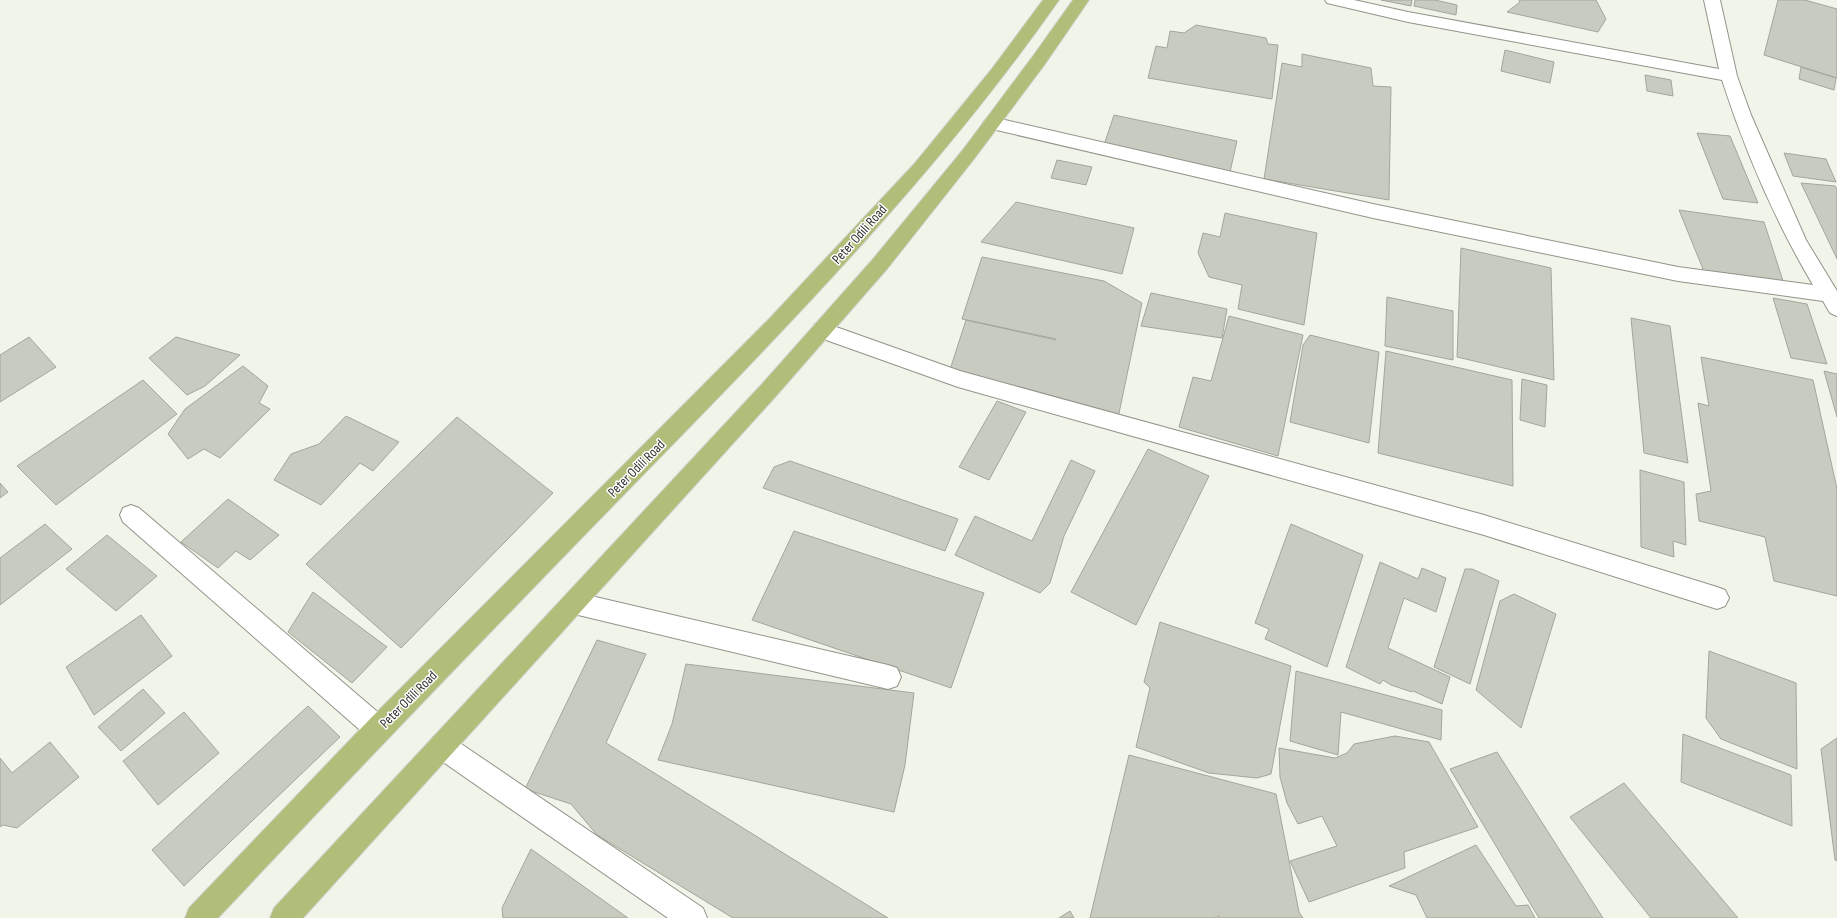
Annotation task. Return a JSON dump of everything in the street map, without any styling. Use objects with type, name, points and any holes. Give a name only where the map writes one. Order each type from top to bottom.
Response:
[{"type":"main road","name":"Peter Odili Road","points":[[200,918],[378,730],[776,325],[921,167],[997,74],[1051,0]]},
{"type":"main road","points":[[284,918],[574,603],[880,264],[992,123],[1081,0]]},
{"type":"street","points":[[1333,0],[1408,17],[1729,76]]},
{"type":"street","points":[[1712,0],[1729,76],[1742,115],[1797,241],[1832,301]]},
{"type":"street","points":[[992,123],[1373,211],[1678,274],[1832,301]]},
{"type":"street","points":[[822,330],[958,379],[1484,525],[1717,598]]},
{"type":"street","points":[[131,515],[378,730]]},
{"type":"street","points":[[574,603],[888,678]]},
{"type":"street","points":[[442,746],[693,918]]},
{"type":"building","points":[[1381,0],[1412,0],[1411,6]]},
{"type":"building","points":[[1415,0],[1435,0],[1457,5],[1456,15],[1414,6]]},
{"type":"building","points":[[1519,0],[1596,0],[1606,19],[1598,32],[1507,12],[1520,2]]},
{"type":"building","points":[[1778,0],[1805,0],[1837,9],[1837,78],[1764,55]]},
{"type":"building","points":[[1196,25],[1266,38],[1268,44],[1278,45],[1272,99],[1148,78],[1156,46],[1167,48],[1170,31],[1184,33]]},
{"type":"building","points":[[1505,50],[1554,62],[1550,83],[1501,71]]},
{"type":"building","points":[[1302,54],[1371,68],[1373,86],[1391,87],[1389,200],[1264,179],[1282,63],[1302,67]]},
{"type":"building","points":[[1801,67],[1836,78],[1834,90],[1799,79]]},
{"type":"building","points":[[1645,75],[1671,80],[1673,96],[1647,91]]},
{"type":"building","points":[[1114,115],[1237,141],[1230,172],[1104,145]]},
{"type":"building","points":[[1697,133],[1730,136],[1758,203],[1723,199]]},
{"type":"building","points":[[1784,153],[1826,159],[1836,182],[1793,176]]},
{"type":"building","points":[[1057,160],[1092,167],[1086,185],[1051,178]]},
{"type":"building","points":[[1801,183],[1835,186],[1837,189],[1837,259]]},
{"type":"building","points":[[1016,202],[1134,228],[1122,274],[981,242]]},
{"type":"building","points":[[1679,210],[1764,222],[1784,284],[1705,274]]},
{"type":"building","points":[[1225,213],[1317,233],[1304,325],[1238,309],[1242,285],[1209,277],[1198,253],[1203,233],[1220,237]]},
{"type":"building","points":[[1461,248],[1551,268],[1554,380],[1457,357]]},
{"type":"building","points":[[982,257],[1104,281],[1142,303],[1118,418],[947,379],[966,320],[1056,340],[962,319]]},
{"type":"building","points":[[1151,293],[1227,309],[1222,338],[1141,326]]},
{"type":"building","points":[[1387,297],[1453,311],[1453,360],[1385,346]]},
{"type":"building","points":[[1773,298],[1807,304],[1827,364],[1791,358]]},
{"type":"building","points":[[1229,316],[1303,335],[1278,456],[1179,427],[1193,377],[1211,381]]},
{"type":"building","points":[[1631,318],[1670,326],[1688,463],[1644,453]]},
{"type":"building","points":[[1310,335],[1379,352],[1369,443],[1290,422],[1303,345]]},
{"type":"building","points":[[29,337],[56,367],[0,402],[0,355]]},
{"type":"building","points":[[176,337],[240,355],[205,386],[187,395],[149,358]]},
{"type":"building","points":[[1386,351],[1512,380],[1513,486],[1378,453]]},
{"type":"building","points":[[1701,357],[1813,380],[1837,489],[1837,596],[1774,581],[1765,537],[1699,521],[1696,494],[1711,491],[1698,403],[1709,406]]},
{"type":"building","points":[[243,366],[268,386],[259,403],[270,409],[220,458],[204,449],[188,459],[168,434],[185,409]]},
{"type":"building","points":[[1824,371],[1837,374],[1837,417]]},
{"type":"building","points":[[1522,379],[1547,385],[1545,427],[1520,420]]},
{"type":"building","points":[[143,380],[177,414],[56,505],[17,466]]},
{"type":"building","points":[[997,401],[1026,412],[989,480],[959,467]]},
{"type":"building","points":[[346,416],[399,442],[373,471],[360,463],[321,505],[274,480],[291,454],[319,444]]},
{"type":"building","points":[[457,417],[553,493],[401,648],[306,564]]},
{"type":"building","points":[[1148,449],[1209,476],[1136,625],[1071,592]]},
{"type":"building","points":[[1071,460],[1095,471],[1064,536],[1050,583],[1040,593],[955,555],[975,516],[1032,541]]},
{"type":"building","points":[[790,461],[958,519],[945,551],[763,488],[774,467]]},
{"type":"building","points":[[1640,470],[1684,482],[1686,545],[1673,541],[1674,557],[1641,547]]},
{"type":"building","points":[[0,483],[8,492],[0,498]]},
{"type":"building","points":[[228,499],[279,535],[250,560],[236,551],[218,568],[181,542]]},
{"type":"building","points":[[45,524],[72,549],[0,605],[0,558]]},
{"type":"building","points":[[1291,524],[1363,555],[1327,667],[1265,639],[1269,629],[1255,623]]},
{"type":"building","points":[[794,531],[984,593],[951,688],[752,620]]},
{"type":"building","points":[[107,535],[157,576],[116,611],[66,569]]},
{"type":"building","points":[[1380,562],[1418,579],[1422,568],[1446,578],[1436,612],[1404,598],[1388,648],[1450,677],[1442,704],[1413,691],[1412,692],[1391,685],[1383,680],[1380,684],[1346,667]]},
{"type":"building","points":[[1465,569],[1472,569],[1499,581],[1470,684],[1434,667]]},
{"type":"building","points":[[313,592],[387,647],[352,683],[288,632]]},
{"type":"building","points":[[1514,594],[1556,614],[1521,728],[1476,690],[1500,601]]},
{"type":"building","points":[[141,615],[172,656],[94,715],[66,667]]},
{"type":"building","points":[[1160,622],[1291,666],[1271,774],[1257,778],[1209,773],[1136,747],[1150,688],[1144,682]]},
{"type":"building","points":[[597,640],[646,654],[606,743],[888,918],[733,918],[597,835],[571,804],[525,789]]},
{"type":"building","points":[[1709,651],[1796,683],[1797,769],[1721,739],[1706,718]]},
{"type":"building","points":[[686,664],[914,693],[905,765],[894,812],[658,760],[672,724]]},
{"type":"building","points":[[1296,671],[1442,710],[1441,740],[1341,712],[1338,755],[1290,741]]},
{"type":"building","points":[[143,689],[165,713],[121,751],[98,727]]},
{"type":"building","points":[[308,706],[340,737],[184,886],[152,850]]},
{"type":"building","points":[[184,712],[219,753],[158,805],[123,761]]},
{"type":"building","points":[[1683,734],[1791,775],[1792,826],[1681,782]]},
{"type":"building","points":[[1395,736],[1429,742],[1478,827],[1404,852],[1405,868],[1309,902],[1290,861],[1337,846],[1322,816],[1298,824],[1287,803],[1280,777],[1279,748],[1335,758],[1347,753],[1354,744]]},
{"type":"building","points":[[1837,738],[1837,861],[1835,860],[1821,749]]},
{"type":"building","points":[[50,742],[79,777],[17,828],[3,825],[0,827],[0,758],[12,773]]},
{"type":"building","points":[[1497,752],[1603,918],[1539,918],[1450,769]]},
{"type":"building","points":[[1129,755],[1276,794],[1299,912],[1303,918],[1218,918],[1219,916],[1214,918],[1090,918]]},
{"type":"building","points":[[1624,783],[1738,918],[1651,918],[1570,817]]},
{"type":"building","points":[[1476,845],[1516,906],[1528,905],[1535,918],[1427,918],[1416,895],[1389,886]]},
{"type":"building","points":[[531,849],[628,918],[503,918],[502,908]]},
{"type":"building","points":[[1070,911],[1074,918],[1059,918]]}]
